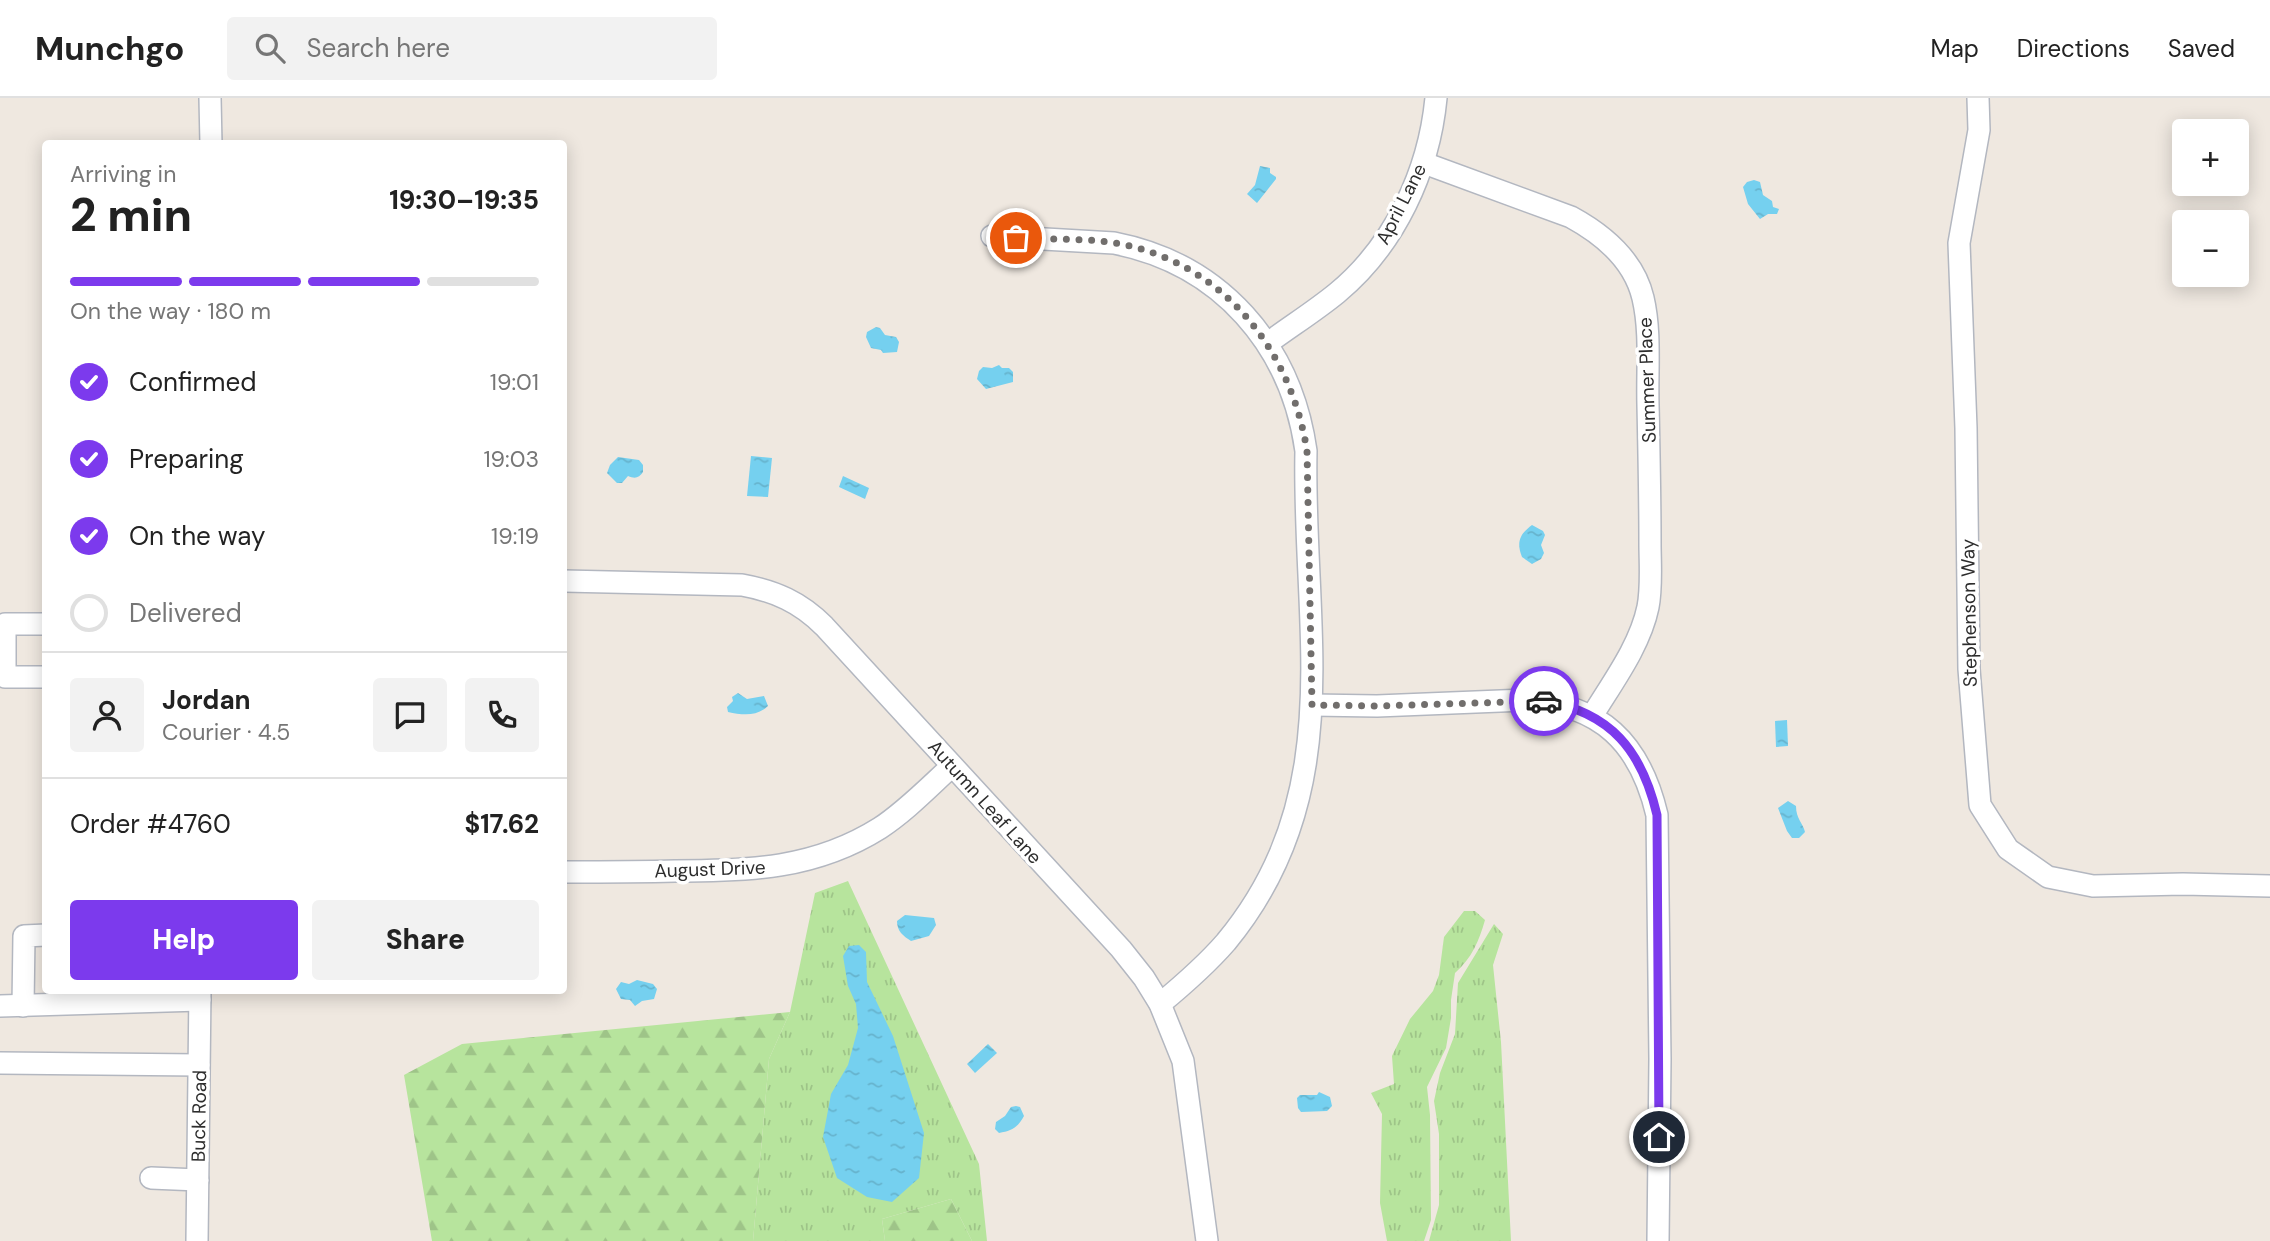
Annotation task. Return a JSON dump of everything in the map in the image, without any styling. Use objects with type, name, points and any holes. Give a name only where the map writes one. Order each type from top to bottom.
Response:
[{"type":"street","points":[[210,98],[211,140]]},
{"type":"street","name":"April Lane","points":[[1268,343],[1340,291],[1374,255],[1401,213],[1424,163],[1433,129],[1436,98]]},
{"type":"street","name":"Stephenson Way","points":[[1978,98],[1979,130],[1959,243],[1966,428],[1969,669],[1980,804],[2008,849],[2048,877],[2093,886],[2270,886]]},
{"type":"street","name":"Summer Place","points":[[1424,163],[1571,217],[1586,225],[1630,266],[1643,297],[1647,329],[1650,494],[1648,607],[1642,627],[1592,716]]},
{"type":"street","points":[[992,236],[1114,243],[1164,258],[1198,275],[1250,321],[1268,343],[1294,396],[1303,429],[1307,451],[1312,705],[1303,788],[1289,831],[1269,878],[1256,900],[1226,942],[1190,979],[1160,1004]]},
{"type":"street","name":"Autumn Leaf Lane","points":[[567,581],[742,585],[767,589],[790,599],[824,626],[1121,948],[1144,978],[1171,1026],[1187,1077],[1207,1241]]},
{"type":"street","points":[[42,624],[5,624],[5,677],[42,677]]},
{"type":"street","points":[[1312,705],[1377,706],[1546,701],[1569,706],[1592,716],[1609,727],[1636,758],[1650,789],[1657,815],[1660,1059],[1658,1241]]},
{"type":"street","name":"August Drive","points":[[567,872],[745,871],[812,859],[845,846],[880,827],[952,766]]},
{"type":"street","points":[[23,1006],[24,936],[42,935]]},
{"type":"street","points":[[0,1006],[124,997],[200,995]]},
{"type":"street","name":"Buck Road","points":[[197,1241],[200,995]]},
{"type":"street","points":[[0,1063],[199,1065]]},
{"type":"street","points":[[151,1178],[198,1180]]},
{"type":"green space","points":[[848,881],[979,1164],[987,1241],[972,1241],[951,1199],[882,1219],[885,1241],[753,1241],[769,1059],[790,1012],[815,893]]},
{"type":"green space","points":[[1464,911],[1475,911],[1485,920],[1474,949],[1455,973],[1446,1048],[1427,1087],[1430,1115],[1431,1220],[1424,1241],[1387,1241],[1380,1203],[1382,1114],[1371,1093],[1394,1084],[1392,1056],[1410,1019],[1433,991],[1439,975],[1444,937]]},
{"type":"green space","points":[[1494,924],[1503,934],[1493,965],[1501,1042],[1511,1241],[1429,1241],[1439,1205],[1439,1134],[1434,1101],[1440,1073],[1455,1034],[1458,983]]},
{"type":"green space","points":[[790,1012],[769,1059],[753,1241],[432,1241],[404,1075],[462,1044]]},
{"type":"green space","points":[[951,1199],[972,1241],[885,1241],[882,1219]]},
{"type":"water","points":[[1260,166],[1270,168],[1270,173],[1276,179],[1257,203],[1247,194],[1255,185]]},
{"type":"water","points":[[1754,180],[1760,182],[1763,195],[1772,201],[1773,207],[1779,209],[1777,214],[1768,214],[1760,219],[1748,204],[1743,187]]},
{"type":"water","points":[[876,327],[885,335],[896,337],[899,342],[897,352],[883,353],[871,348],[866,337],[867,332]]},
{"type":"water","points":[[999,365],[1013,372],[1013,382],[986,389],[977,379],[979,371],[983,367],[992,368]]},
{"type":"water","points":[[751,456],[772,458],[768,497],[747,496]]},
{"type":"water","points":[[618,457],[639,460],[643,465],[643,472],[638,477],[628,476],[622,483],[617,483],[607,473]]},
{"type":"water","points":[[843,476],[869,488],[865,499],[839,487]]},
{"type":"water","points":[[1532,525],[1545,535],[1541,545],[1544,553],[1541,559],[1532,564],[1522,557],[1519,543],[1522,535]]},
{"type":"water","points":[[738,693],[747,699],[764,696],[768,706],[754,714],[728,712],[727,707],[733,701],[732,697]]},
{"type":"water","points":[[1787,720],[1788,746],[1776,747],[1775,721]]},
{"type":"water","points":[[1788,801],[1796,806],[1805,832],[1799,838],[1792,838],[1787,831],[1778,808]]},
{"type":"water","points":[[905,915],[934,918],[936,925],[929,936],[911,941],[901,933],[897,925],[897,921]]},
{"type":"water","points":[[859,945],[866,952],[867,982],[893,1036],[924,1133],[919,1178],[892,1202],[867,1197],[837,1178],[823,1137],[831,1094],[848,1065],[858,1028],[856,1004],[848,986],[843,956],[849,946]]},
{"type":"water","points":[[637,980],[653,984],[657,989],[654,999],[642,1001],[635,1006],[630,1000],[621,999],[616,989],[621,982],[629,984]]},
{"type":"water","points":[[988,1044],[997,1053],[975,1073],[967,1064]]},
{"type":"water","points":[[1319,1092],[1330,1097],[1332,1106],[1327,1111],[1301,1112],[1297,1098],[1300,1095],[1317,1095]]},
{"type":"water","points":[[1011,1107],[1020,1107],[1024,1116],[1022,1120],[1014,1128],[999,1133],[995,1129],[996,1122],[1005,1116]]},
{"type":"way so far","points":[[1016,238],[1114,243],[1134,247],[1174,262],[1198,275],[1232,302],[1268,343],[1294,396],[1307,451],[1312,705],[1377,706],[1544,701]]},
{"type":"route","points":[[1544,701],[1569,706],[1592,716],[1609,727],[1623,741],[1636,758],[1650,789],[1657,815],[1659,1137]]}]
